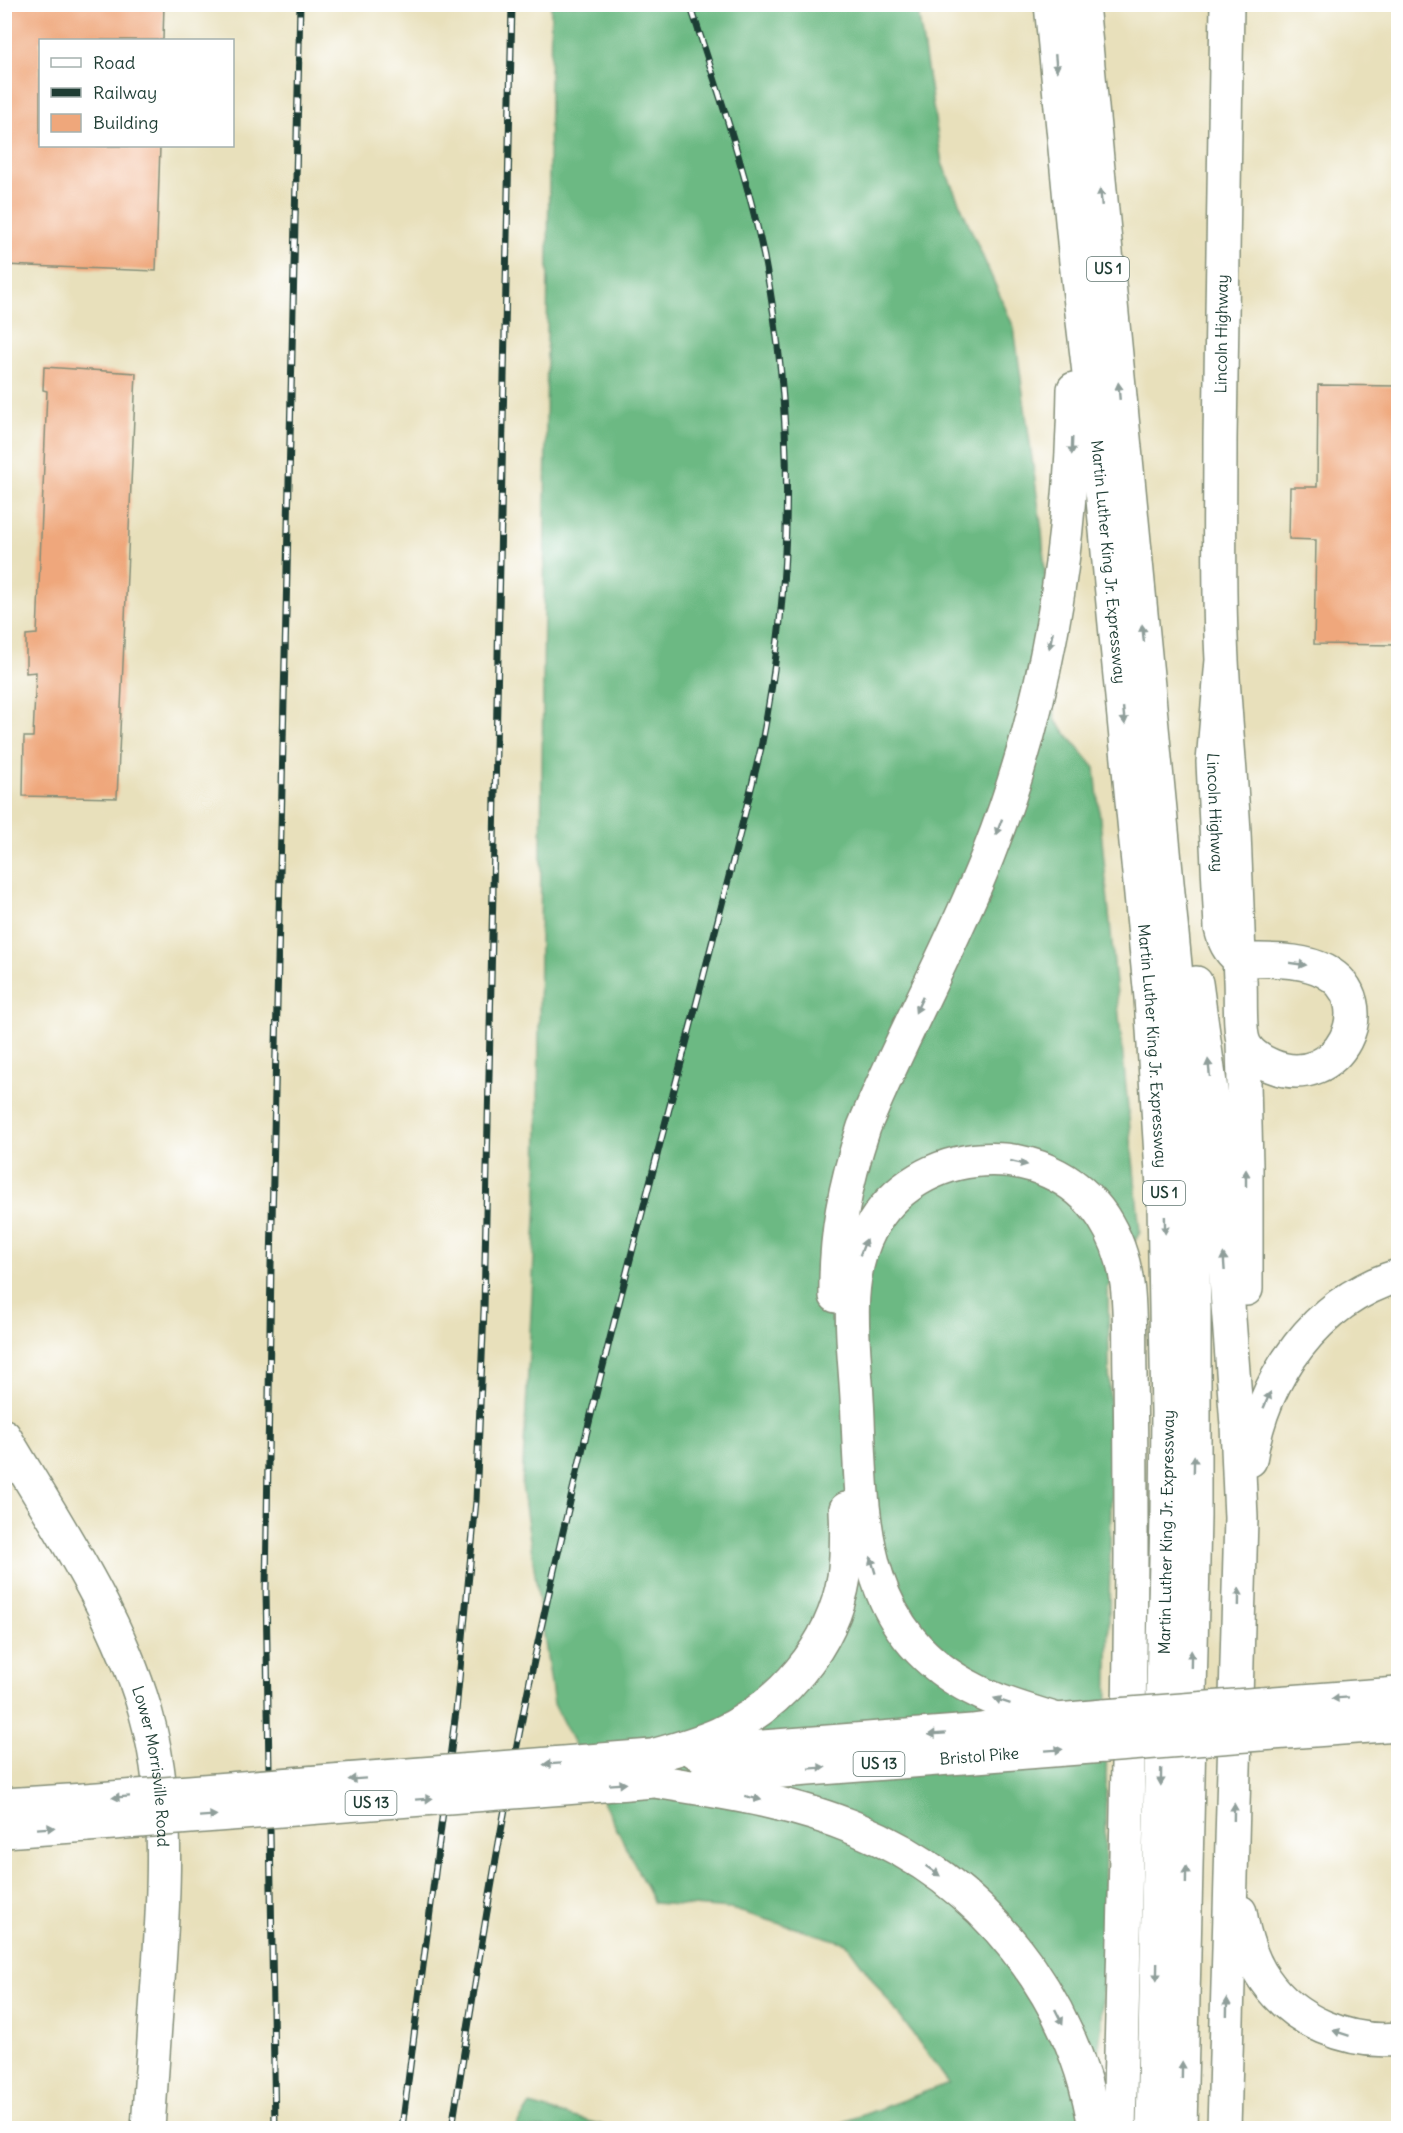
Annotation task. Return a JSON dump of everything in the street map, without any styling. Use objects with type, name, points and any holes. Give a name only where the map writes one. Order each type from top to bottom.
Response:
[{"type":"main road","name":"Martin Luther King Jr. Expressway","points":[[1051,4],[1076,261],[1100,470],[1150,986],[1164,1203],[1167,1470],[1153,2128]]},
{"type":"main road","name":"Martin Luther King Jr. Expressway","points":[[1082,4],[1177,984],[1186,1101],[1194,1308],[1194,1517],[1180,2128]]},
{"type":"main road","name":"Lincoln Highway","points":[[1227,4],[1220,353],[1220,557],[1222,660],[1230,761],[1243,1042],[1246,1166],[1245,1365],[1237,1425]]},
{"type":"main road","points":[[653,1768],[692,1745],[743,1721],[781,1692],[798,1675],[822,1639],[844,1579],[847,1539],[836,1308],[840,1217],[864,1127],[979,879],[1014,784],[1036,706],[1059,593],[1070,494],[1076,261]]},
{"type":"main road","points":[[1153,733],[1207,1053],[1213,1105],[1237,1425],[1241,1518],[1233,1871],[1224,2128]]},
{"type":"main road","points":[[1239,959],[1297,963],[1326,972],[1338,980],[1346,992],[1352,1017],[1346,1040],[1338,1051],[1329,1061],[1305,1071],[1279,1069],[1265,1064],[1254,1056],[1243,1042]]},
{"type":"main road","points":[[1057,1720],[972,1688],[950,1676],[931,1660],[915,1644],[887,1602],[877,1578],[866,1535],[852,1307],[858,1262],[868,1233],[876,1219],[897,1194],[925,1174],[940,1167],[975,1159],[993,1159],[1029,1165],[1054,1175],[1076,1189],[1102,1215],[1111,1231],[1118,1247],[1127,1283],[1131,1413],[1131,1615],[1119,2128]]},
{"type":"main road","points":[[1241,1518],[1253,1441],[1259,1419],[1278,1375],[1293,1350],[1321,1320],[1346,1299],[1368,1287],[1398,1276]]},
{"type":"main road","name":"Lower Morrisville Road","points":[[4,1436],[110,1622],[137,1688],[154,1749],[163,1814],[164,1861],[148,2128]]},
{"type":"main road","name":"US 13","points":[[1261,1719],[1398,1694]]},
{"type":"main road","name":"Bristol Pike","points":[[653,1768],[1261,1719],[1305,1731]]},
{"type":"main road","name":"US 13","points":[[5,1812],[86,1812],[653,1768],[1057,1720],[1104,1731]]},
{"type":"main road","points":[[1305,1731],[1398,1724]]},
{"type":"main road","points":[[1305,1731],[1398,1742]]},
{"type":"main road","points":[[653,1768],[821,1816],[857,1829],[911,1856],[965,1896],[1009,1940],[1048,1994],[1085,2080],[1095,2128]]},
{"type":"main road","points":[[1233,1871],[1248,1947],[1265,1981],[1277,1995],[1304,2017],[1338,2033],[1375,2040],[1398,2039]]},
{"type":"green space","points":[[551,5],[917,5],[942,163],[1014,328],[1042,531],[1055,720],[1095,768],[1140,1232],[1108,1287],[1111,1496],[1102,2021],[1090,2128],[828,2128],[949,2083],[846,1943],[731,1909],[654,1903],[554,1704],[522,1485],[537,1201]]},
{"type":"green space","points":[[530,2105],[602,2125],[608,2128],[515,2128]]},
{"type":"building","points":[[4,4],[164,4],[163,39],[39,39],[39,147],[160,147],[156,271],[4,265]]},
{"type":"building","points":[[44,367],[136,373],[117,798],[23,796],[24,737],[33,737],[36,672],[26,673],[26,635],[37,634],[47,391],[43,390]]},
{"type":"building","points":[[1318,385],[1398,386],[1398,645],[1314,644],[1316,540],[1289,539],[1290,487],[1317,487]]},
{"type":"railway","points":[[275,2128],[266,1589],[271,1265],[300,4]]},
{"type":"railway","points":[[402,2128],[456,1711],[476,1501],[484,1309],[512,4]]},
{"type":"railway","points":[[452,2128],[520,1729],[548,1597],[625,1278],[761,748],[772,687],[779,626],[784,564],[786,441],[782,380],[774,318],[764,257],[749,193],[690,4]]}]
